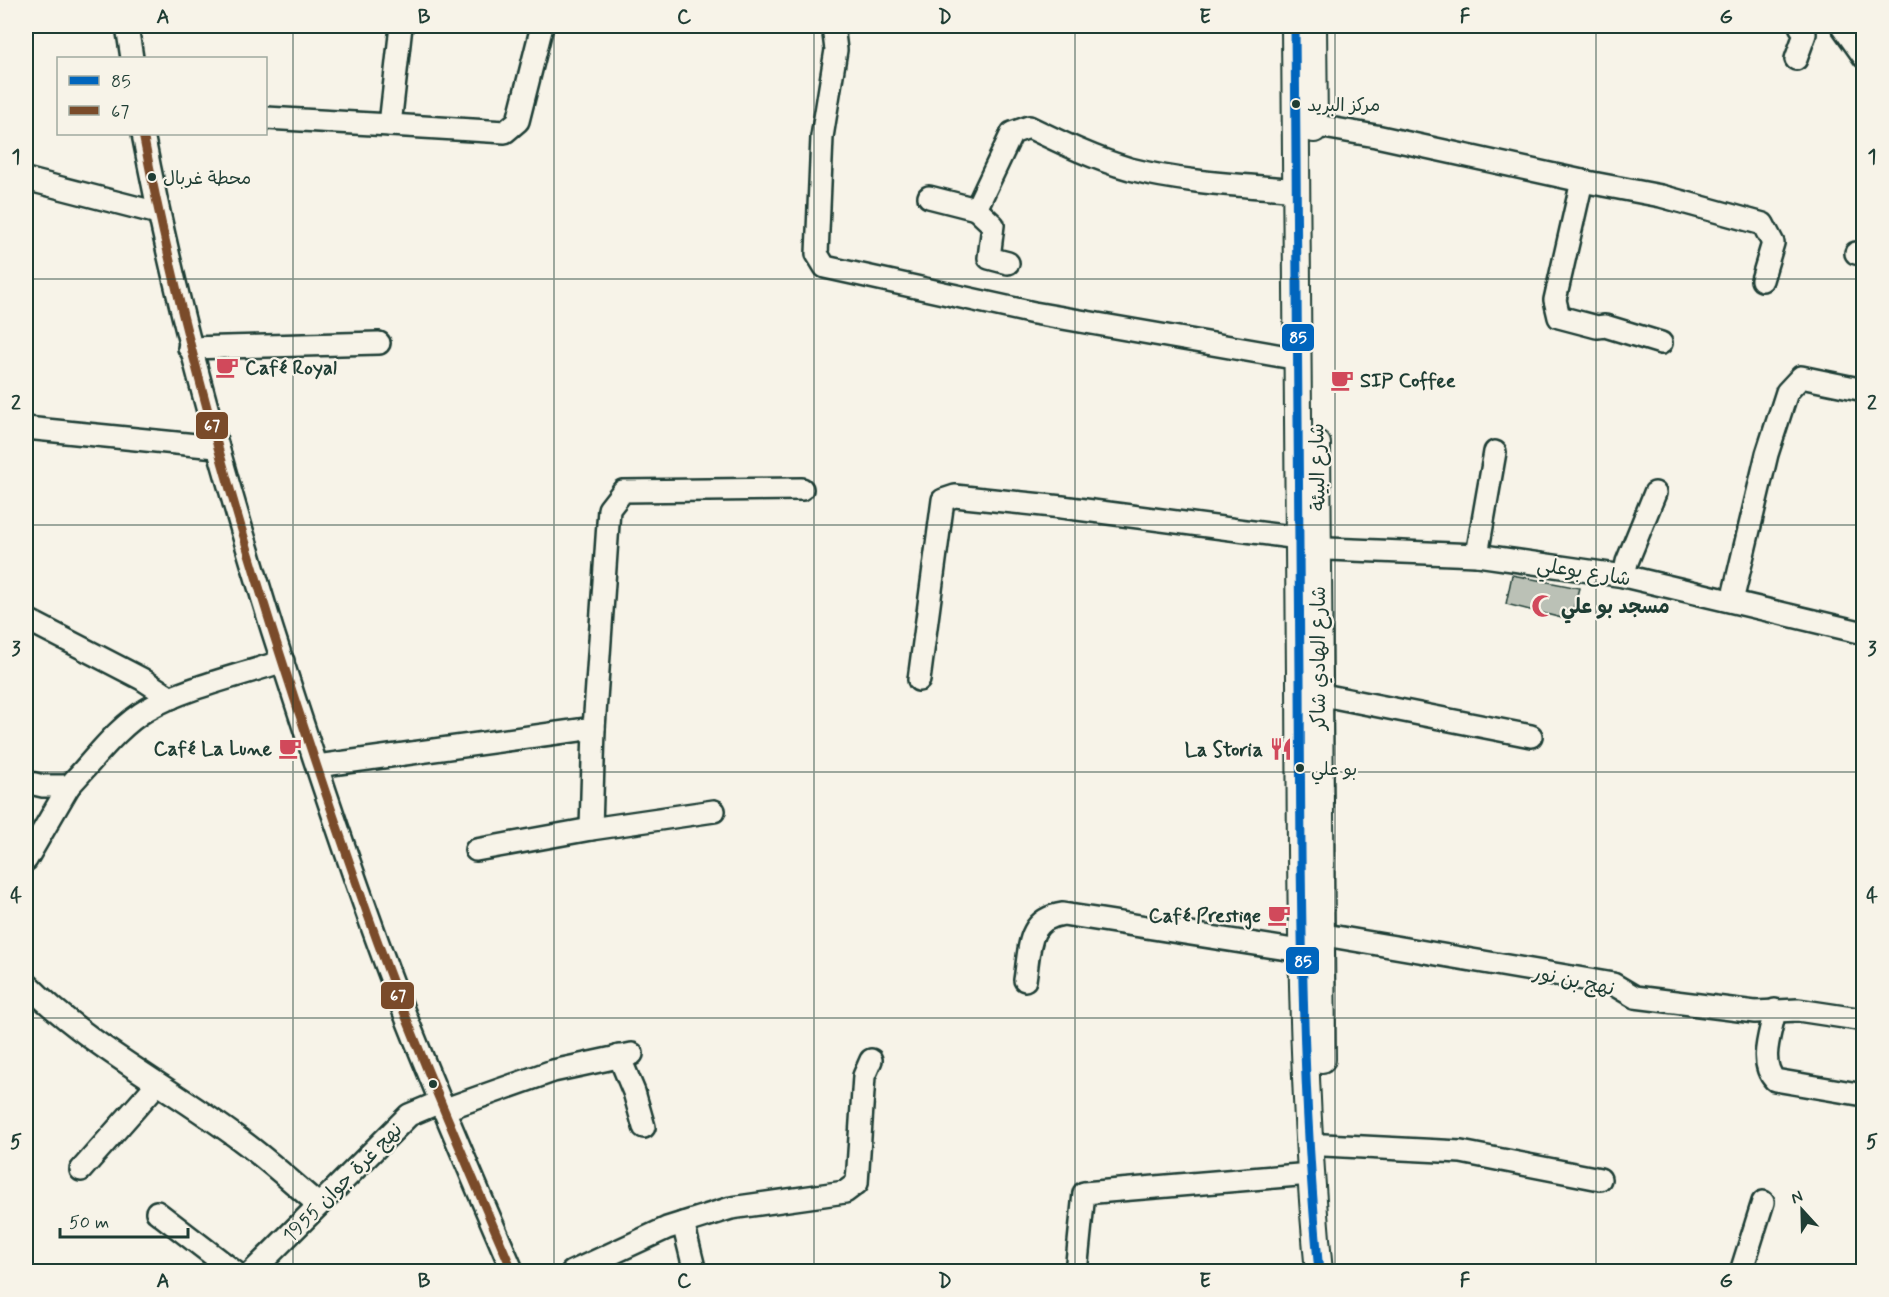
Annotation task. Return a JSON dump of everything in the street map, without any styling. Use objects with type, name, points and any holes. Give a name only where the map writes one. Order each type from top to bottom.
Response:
[{"type":"main road","name":"شارع البيئة","points":[[1295,26],[1305,124],[1307,269],[1305,545]]},
{"type":"main road","name":"شارع البيئة","points":[[1305,545],[1299,359],[1307,269],[1298,190],[1313,26]]},
{"type":"main road","name":"شارع الهادي شاكر","points":[[1305,545],[1318,694],[1307,939],[1324,1145],[1318,1174],[1336,1272]]},
{"type":"main road","name":"شارع الهادي شاكر","points":[[1305,545],[1307,939],[1318,1174],[1318,1272]]},
{"type":"street","points":[[127,26],[132,57]]},
{"type":"street","points":[[390,125],[401,26]]},
{"type":"street","points":[[267,118],[505,132],[518,121],[542,26]]},
{"type":"street","points":[[833,26],[836,50],[822,137],[817,254],[825,267],[1034,313],[1299,359]]},
{"type":"street","points":[[1796,59],[1805,34],[1800,26]]},
{"type":"street","points":[[1842,26],[1863,57]]},
{"type":"street","points":[[1305,124],[1489,160],[1582,182],[1661,196],[1763,224],[1773,243],[1762,280]]},
{"type":"street","points":[[976,209],[1012,133],[1029,127],[1080,152],[1129,168],[1181,180],[1298,190]]},
{"type":"street","points":[[143,135],[158,213],[189,348],[216,447],[317,766],[355,881],[441,1106],[513,1272]]},
{"type":"street","points":[[26,179],[158,213]]},
{"type":"street","points":[[1582,182],[1555,300],[1558,317],[1597,327],[1605,326],[1661,343]]},
{"type":"street","points":[[929,197],[976,209],[993,225],[989,258],[1008,263]]},
{"type":"street","points":[[189,348],[380,343]]},
{"type":"street","points":[[1732,601],[1767,454],[1787,392],[1801,377],[1863,390]]},
{"type":"street","points":[[26,428],[216,447]]},
{"type":"street","points":[[1477,555],[1496,452]]},
{"type":"street","points":[[591,829],[594,728],[609,508],[623,491],[802,489]]},
{"type":"street","points":[[1624,576],[1627,562],[1655,494]]},
{"type":"street","name":"شارع بوعلي","points":[[919,680],[943,500],[955,496],[1062,507],[1305,545],[1477,555],[1624,576],[1863,633]]},
{"type":"street","points":[[26,619],[142,679],[171,698]]},
{"type":"street","points":[[26,860],[69,786],[129,723],[148,709],[171,698],[283,661]]},
{"type":"street","points":[[1318,694],[1532,736]]},
{"type":"street","points":[[317,766],[594,728]]},
{"type":"street","points":[[26,782],[43,786],[69,786]]},
{"type":"street","points":[[476,850],[591,829],[714,811]]},
{"type":"street","name":"نهج بن نور","points":[[1025,980],[1033,933],[1039,922],[1047,917],[1063,914],[1307,939],[1613,984],[1635,997],[1755,1012],[1798,1010],[1863,1020]]},
{"type":"street","points":[[26,983],[49,1007],[101,1048],[242,1141],[320,1205]]},
{"type":"street","points":[[1775,1010],[1765,1062],[1767,1071],[1775,1080],[1863,1095]]},
{"type":"street","name":"نهج غرة جوان 1955","points":[[253,1271],[409,1115],[553,1071],[626,1055],[644,1127]]},
{"type":"street","points":[[572,1272],[683,1222],[731,1208],[845,1192],[857,1183],[864,1076],[871,1060]]},
{"type":"street","points":[[81,1170],[156,1085]]},
{"type":"street","points":[[1324,1145],[1461,1152],[1600,1179]]},
{"type":"street","points":[[1076,1272],[1084,1193],[1318,1174]]},
{"type":"street","points":[[1741,1272],[1763,1202]]},
{"type":"street","points":[[157,1212],[235,1272]]},
{"type":"street","points":[[683,1222],[694,1272]]},
{"type":"building","points":[[1512,575],[1579,588],[1570,620],[1506,604]]},
{"type":"transit line","name":"85","points":[[1295,26],[1303,975],[1308,1123],[1319,1272]]},
{"type":"transit line","name":"67","points":[[143,135],[169,259],[200,383],[272,629],[380,949],[439,1098],[513,1272]]},
{"type":"place","name":"مركز البريد","points":[[1296,104]]},
{"type":"place","name":"محطة غربال","points":[[152,177]]},
{"type":"place","name":"Café Royal","points":[[227,367]]},
{"type":"place","name":"SIP Coffee","points":[[1342,380]]},
{"type":"place","name":"مسجد بو علي","points":[[1543,606]]},
{"type":"place","name":"Café La Lune","points":[[290,748]]},
{"type":"place","name":"La Storia","points":[[1281,749]]},
{"type":"place","name":"بو علي","points":[[1300,768]]},
{"type":"place","name":"Café Prestige","points":[[1279,915]]}]
